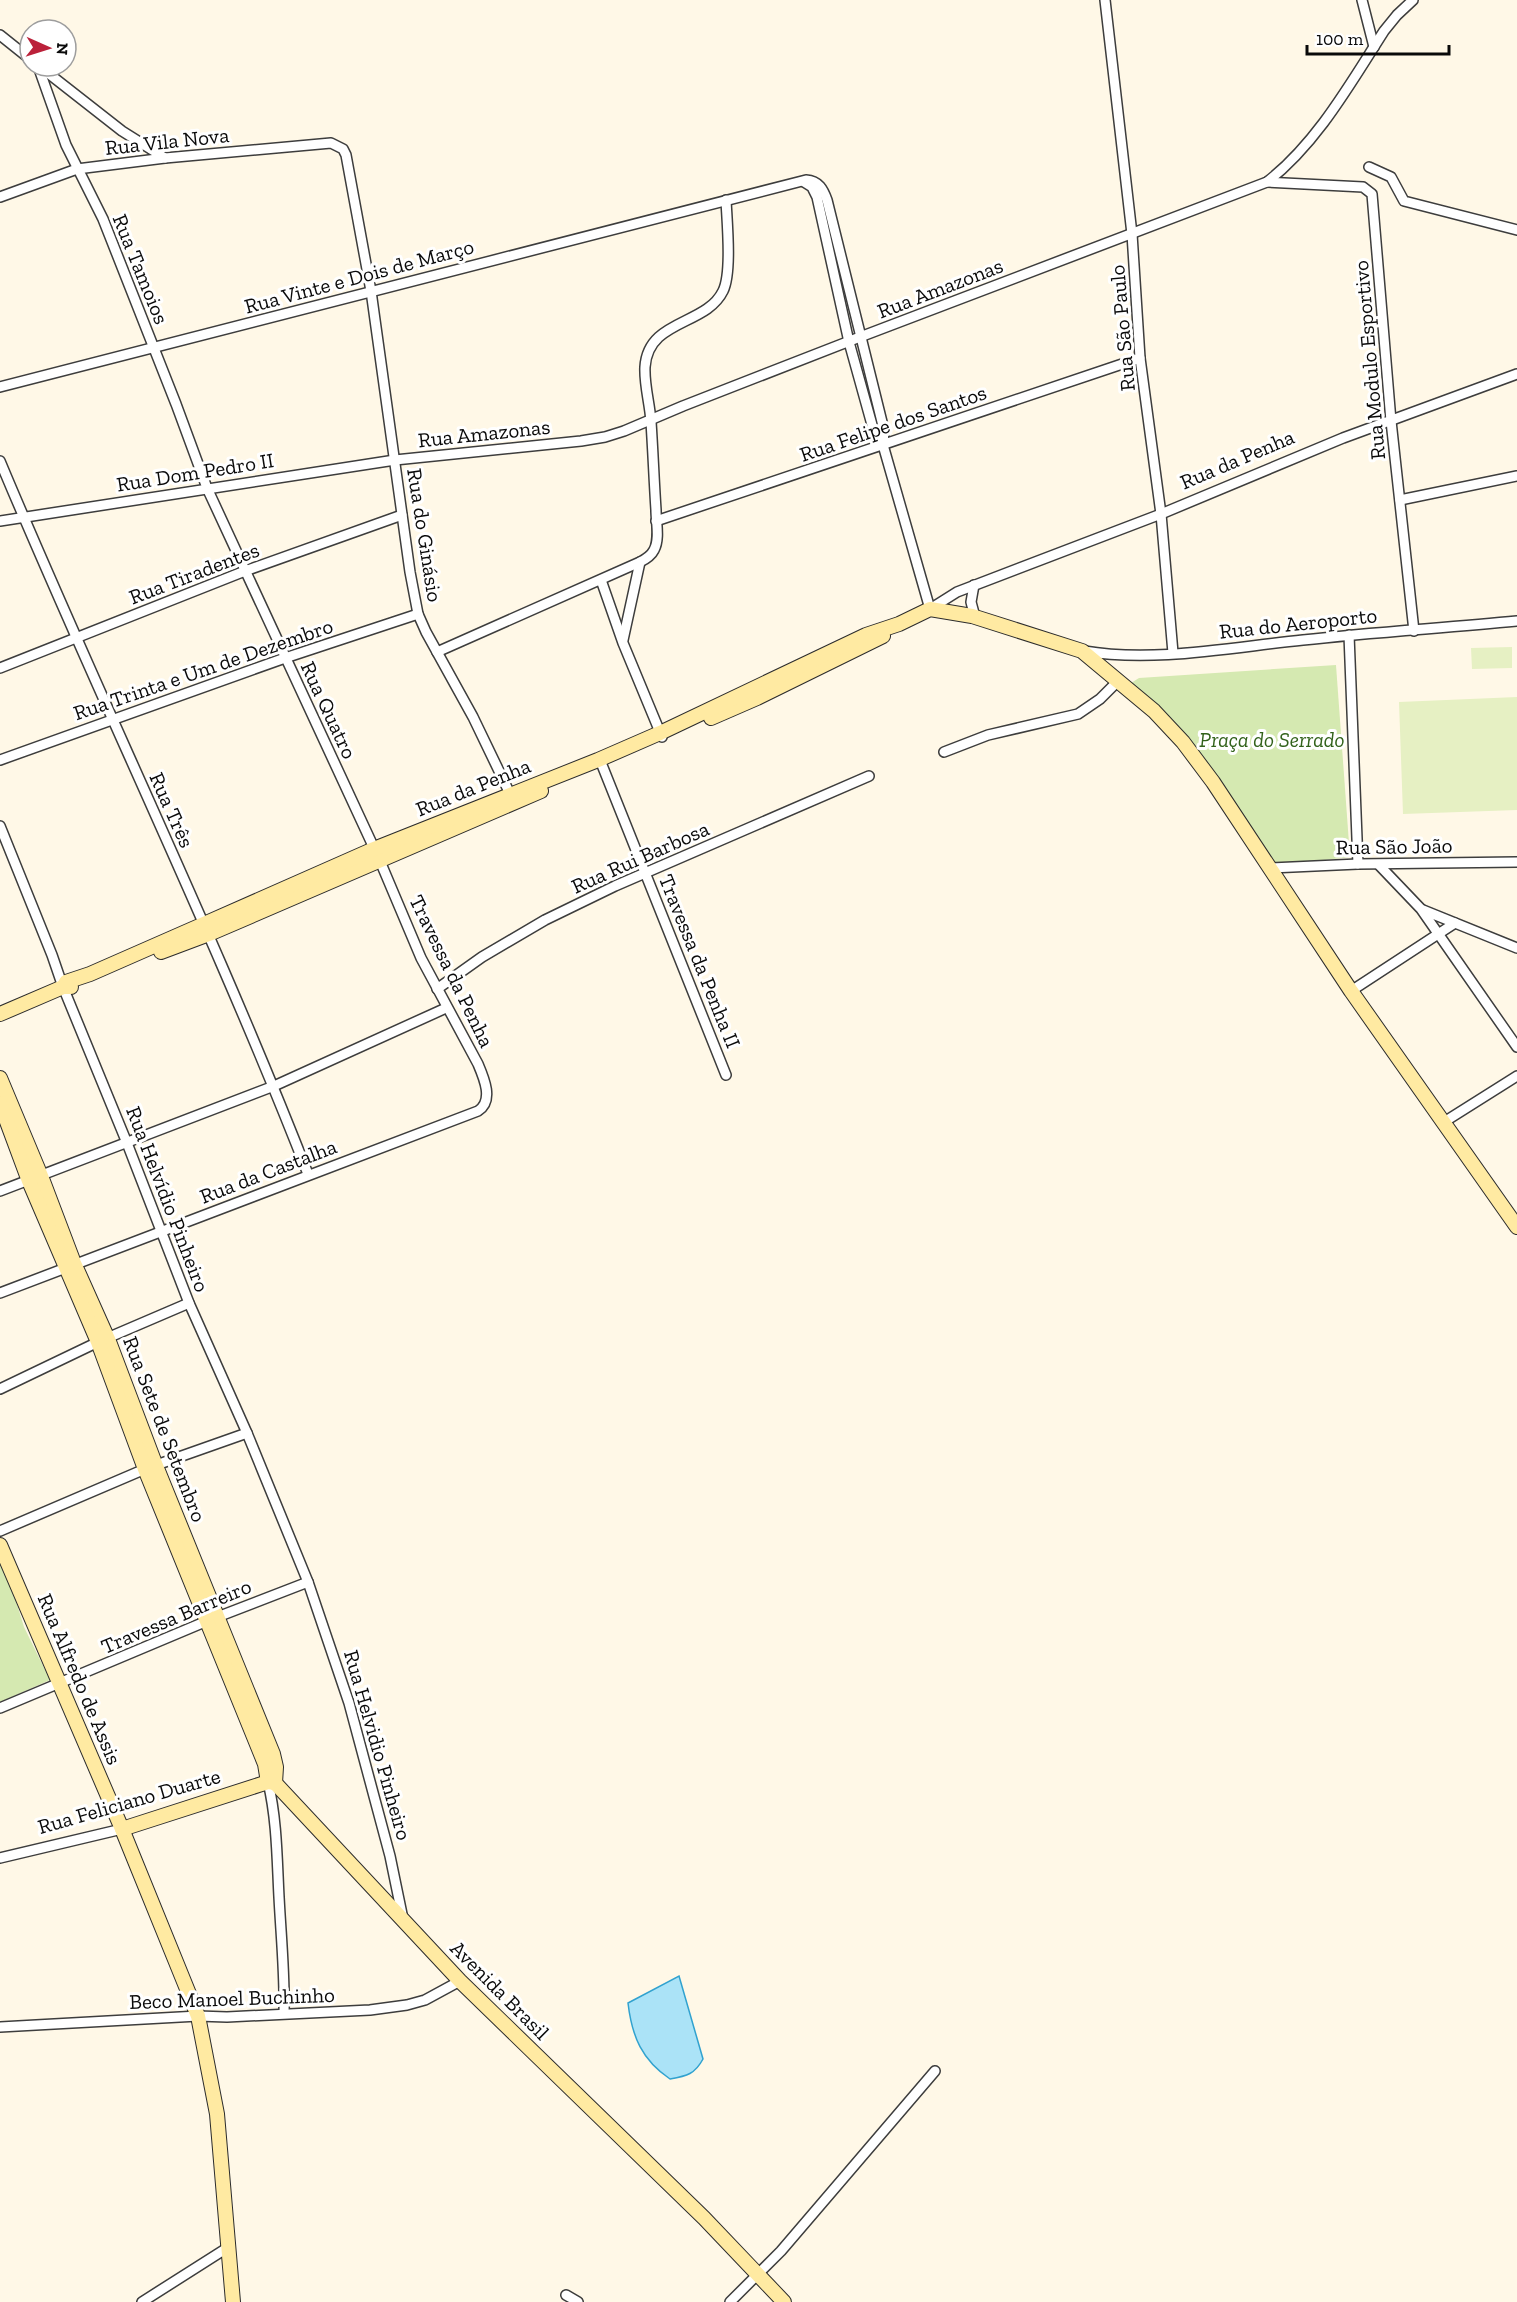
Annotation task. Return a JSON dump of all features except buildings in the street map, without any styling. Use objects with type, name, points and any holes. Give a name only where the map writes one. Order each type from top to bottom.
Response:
[{"type":"street","name":"Rua São Paulo","points":[[1105,0],[1132,234],[1140,357],[1161,514],[1173,653]]},
{"type":"street","points":[[1362,0],[1374,47]]},
{"type":"street","name":"Rua Amazonas","points":[[395,460],[597,438],[624,431],[860,337],[1267,182],[1291,161],[1307,142],[1397,15],[1413,0]]},
{"type":"street","points":[[0,35],[18,49]]},
{"type":"street","name":"Rua Tamoios","points":[[43,78],[66,145],[103,219],[207,488]]},
{"type":"street","points":[[54,78],[160,159]]},
{"type":"street","name":"Rua Vila Nova","points":[[0,197],[77,170],[160,159],[331,143],[341,146]]},
{"type":"street","name":"Rua do Ginásio","points":[[341,146],[346,155],[371,291],[410,572],[418,614],[513,798]]},
{"type":"street","points":[[1370,167],[1391,177],[1404,201],[1517,231]]},
{"type":"street","points":[[808,182],[821,186],[827,200],[884,430],[883,445],[930,609],[975,617],[1082,651],[1154,711],[1184,742],[1352,991],[1517,1227]]},
{"type":"street","points":[[808,182],[815,192],[820,208],[849,342],[873,432],[883,445]]},
{"type":"street","name":"Rua Vinte e Dois de Março","points":[[0,387],[726,200],[808,182]]},
{"type":"street","name":"Rua Modulo Esportivo","points":[[1267,182],[1363,187],[1372,194],[1391,421],[1414,631]]},
{"type":"street","points":[[437,652],[602,580],[640,562],[654,552],[656,521],[651,420],[645,370],[646,355],[654,341],[711,306],[722,293],[726,283],[726,200]]},
{"type":"street","name":"Rua Felipe dos Santos","points":[[656,521],[1140,357]]},
{"type":"street","name":"Rua da Penha","points":[[0,1014],[63,987],[69,987],[661,736],[757,698],[881,638],[899,624],[930,609],[957,592],[1161,514],[1307,453],[1517,374]]},
{"type":"street","name":"Rua Dom Pedro II","points":[[0,521],[395,460]]},
{"type":"street","name":"Rua Três","points":[[0,461],[111,719],[206,929],[308,1174]]},
{"type":"street","points":[[1400,500],[1517,476]]},
{"type":"street","name":"Rua Quatro","points":[[207,488],[377,855]]},
{"type":"street","name":"Rua Tiradentes","points":[[0,668],[245,571],[402,515]]},
{"type":"street","points":[[623,643],[640,562]]},
{"type":"street","points":[[602,580],[623,643],[661,736]]},
{"type":"street","points":[[974,585],[971,602],[975,617]]},
{"type":"street","name":"Rua Trinta e Um de Dezembro","points":[[0,760],[285,658],[418,614]]},
{"type":"street","name":"Rua do Aeroporto","points":[[1082,651],[1124,654],[1173,653],[1517,621]]},
{"type":"street","points":[[1349,635],[1358,864]]},
{"type":"street","points":[[944,752],[988,735],[1078,714],[1100,699],[1119,680]]},
{"type":"street","name":"Travessa da Penha II","points":[[601,762],[726,1075]]},
{"type":"street","name":"Rua Rui Barbosa","points":[[437,989],[482,957],[545,920],[646,873],[869,776]]},
{"type":"street","name":"Rua Helvídio Pinheiro","points":[[0,826],[63,987],[128,1143],[189,1303],[247,1433],[308,1582]]},
{"type":"street","name":"Travessa da Penha","points":[[377,855],[421,958],[484,1078],[487,1096],[481,1109]]},
{"type":"street","name":"Rua São João","points":[[1271,868],[1358,864],[1517,862]]},
{"type":"street","points":[[1379,865],[1421,909],[1517,1047]]},
{"type":"street","points":[[1421,909],[1517,948]]},
{"type":"street","points":[[1352,991],[1455,923]]},
{"type":"street","points":[[0,1191],[273,1086],[446,1008]]},
{"type":"street","points":[[1444,1122],[1517,1076]]},
{"type":"street","name":"Rua Sete de Setembro","points":[[0,1078],[6,1109],[69,1265],[103,1341],[150,1468],[212,1620],[272,1782],[283,1956],[284,2013]]},
{"type":"street","name":"Rua da Castalha","points":[[0,1293],[481,1109]]},
{"type":"street","points":[[0,1389],[189,1303]]},
{"type":"street","points":[[0,1531],[150,1468],[247,1433]]},
{"type":"street","name":"Rua Alfredo de Assis","points":[[0,1545],[122,1829],[198,2016],[217,2114],[232,2302]]},
{"type":"street","name":"Travessa Barreiro","points":[[0,1708],[308,1582]]},
{"type":"street","name":"Rua Helvidio Pinheiro","points":[[308,1582],[349,1703],[390,1857],[404,1921]]},
{"type":"street","name":"Avenida Brasil","points":[[272,1782],[460,1981],[704,2218],[784,2302]]},
{"type":"street","name":"Rua Feliciano Duarte","points":[[0,1858],[122,1829],[272,1782]]},
{"type":"street","name":"Beco Manoel Buchinho","points":[[0,2027],[198,2016],[227,2017],[370,2010],[425,2000],[460,1981]]},
{"type":"street","points":[[730,2302],[781,2251],[935,2071]]},
{"type":"street","points":[[142,2302],[227,2248]]},
{"type":"street","points":[[566,2295],[578,2302]]},
{"type":"green space","points":[[1512,647],[1512,668],[1472,669],[1471,648]]},
{"type":"green space","name":"Praça do Serrado","points":[[1336,665],[1350,857],[1274,866],[1131,683],[1139,678]]},
{"type":"green space","points":[[1517,697],[1517,810],[1403,814],[1399,702]]},
{"type":"green space","points":[[0,1549],[24,1627],[50,1680],[0,1702]]},
{"type":"water","points":[[679,1976],[703,2059],[690,2074],[670,2079],[652,2064],[640,2047],[632,2027],[628,2003]]}]
